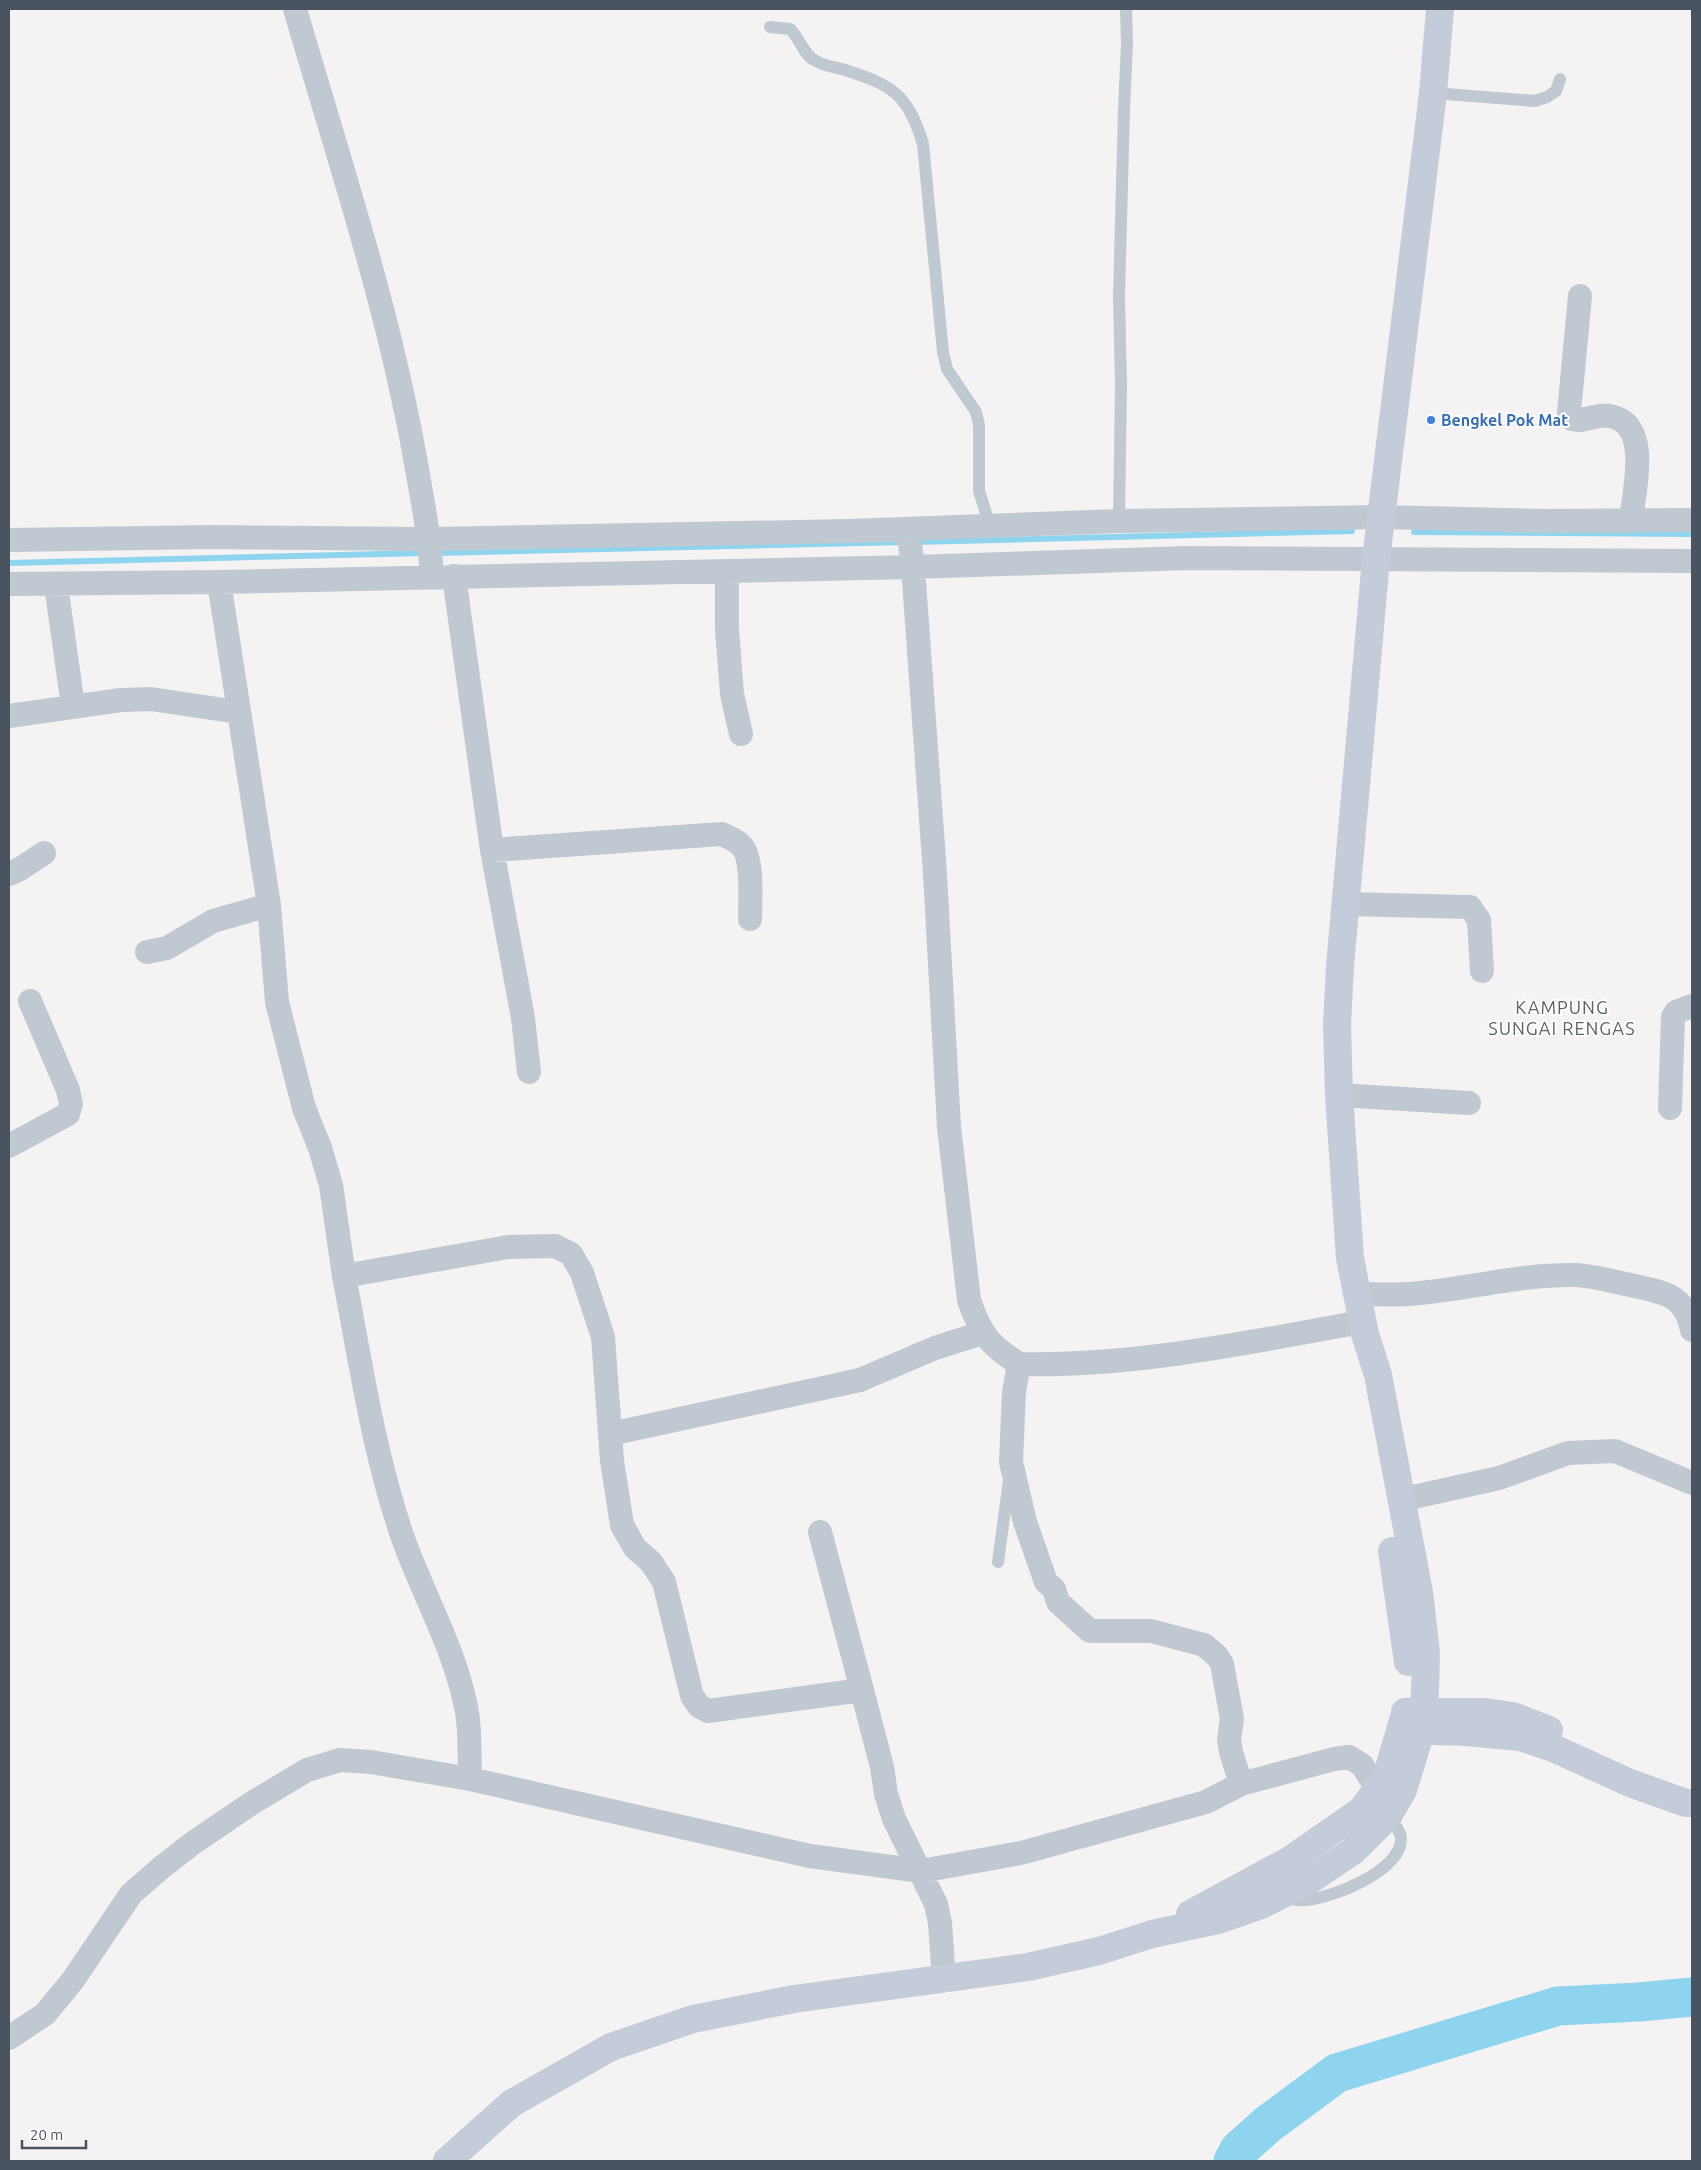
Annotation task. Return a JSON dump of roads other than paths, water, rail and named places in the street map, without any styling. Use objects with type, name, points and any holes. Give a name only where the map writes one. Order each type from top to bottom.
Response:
[{"type":"street","points":[[295,9],[365,247],[405,402],[492,850],[523,1018],[529,1072]]},
{"type":"street","points":[[447,2161],[512,2103],[612,2047],[693,2019],[794,1998],[1028,1968],[1099,1951],[1152,1934],[1218,1920],[1277,1897],[1307,1882],[1353,1851],[1388,1816],[1390,1790],[1412,1722],[1425,1692],[1426,1653],[1419,1592],[1400,1500],[1378,1375],[1363,1328],[1349,1248],[1339,1095],[1337,1025],[1376,559],[1434,94],[1440,9]]},
{"type":"street","points":[[1580,296],[1569,412],[1572,419],[1578,421],[1597,416],[1610,416],[1623,420],[1633,432],[1638,448],[1631,520]]},
{"type":"street","points":[[9,540],[212,537],[436,562],[727,571],[910,547],[990,526],[1119,521],[1381,517],[1692,520]]},
{"type":"street","points":[[910,547],[934,864],[949,1127],[969,1300],[976,1323],[982,1333],[999,1350],[1019,1364],[1059,1365],[1196,1352],[1363,1328]]},
{"type":"street","points":[[9,584],[219,582],[436,562],[910,547],[1188,558],[1692,561]]},
{"type":"street","points":[[727,571],[727,629],[732,694],[741,734]]},
{"type":"street","points":[[219,582],[269,905],[277,1002],[304,1108],[320,1148],[331,1185],[344,1276],[355,1327],[363,1381],[387,1484],[404,1541],[450,1656],[466,1707],[470,1779]]},
{"type":"street","points":[[56,585],[73,706]]},
{"type":"street","points":[[9,716],[73,706],[151,699],[238,712]]},
{"type":"street","points":[[492,850],[722,834],[736,840],[744,848],[749,860],[750,919]]},
{"type":"street","points":[[9,874],[44,853]]},
{"type":"street","points":[[1346,904],[1470,907],[1479,920],[1482,971]]},
{"type":"street","points":[[147,952],[167,948],[213,921],[269,905]]},
{"type":"street","points":[[9,1146],[68,1114],[71,1104],[68,1090],[30,1001]]},
{"type":"street","points":[[1670,1108],[1673,1017],[1676,1012],[1692,1006]]},
{"type":"street","points":[[1339,1095],[1469,1103]]},
{"type":"street","points":[[344,1276],[508,1247],[555,1246],[571,1254],[582,1273],[603,1337],[612,1461],[622,1525],[635,1548],[651,1562],[664,1582],[692,1696],[699,1706],[708,1710],[862,1690]]},
{"type":"street","points":[[1356,1294],[1410,1294],[1522,1279],[1575,1276],[1598,1278],[1663,1293],[1676,1299],[1685,1308],[1692,1330]]},
{"type":"street","points":[[1363,1328],[1366,1380],[1407,1648],[1412,1722]]},
{"type":"street","points":[[610,1434],[860,1380],[935,1348],[982,1333]]},
{"type":"street","points":[[1019,1364],[1014,1392],[1011,1462],[1025,1522],[1046,1582],[1054,1589],[1058,1602],[1090,1631],[1099,1633],[1151,1631],[1204,1645],[1217,1656],[1222,1664],[1232,1719],[1229,1739],[1240,1784]]},
{"type":"street","points":[[1400,1500],[1499,1478],[1568,1453],[1615,1451],[1692,1483]]},
{"type":"street","points":[[820,1532],[882,1767],[886,1794],[894,1819],[936,1904],[940,1923],[944,1979]]},
{"type":"street","points":[[1426,1653],[1437,1686],[1445,1696],[1485,1712],[1528,1721],[1583,1745],[1610,1761],[1639,1786]]},
{"type":"street","points":[[1412,1722],[1485,1712]]},
{"type":"street","points":[[1412,1722],[1466,1732],[1520,1737],[1553,1748],[1639,1786],[1686,1803],[1692,1803]]},
{"type":"street","points":[[1152,1934],[1234,1892],[1290,1860],[1390,1790],[1441,1746],[1466,1732]]},
{"type":"street","points":[[9,2038],[45,2014],[73,1980],[131,1894],[193,1843],[252,1803],[307,1770],[340,1760],[371,1762],[470,1779],[810,1856],[921,1871],[1021,1853],[1187,1808],[1206,1802],[1240,1784],[1334,1759],[1349,1757],[1362,1765],[1390,1790]]},
{"type":"lane","points":[[1119,521],[1121,385],[1119,297],[1127,44],[1126,9]]},
{"type":"lane","points":[[770,27],[790,29],[797,36],[805,52],[815,61],[870,78],[886,85],[899,94],[919,128],[923,144],[946,369],[976,412],[979,425],[979,491],[990,526]]},
{"type":"lane","points":[[1434,94],[1535,101],[1547,97],[1556,91],[1560,79]]},
{"type":"lane","points":[[998,1562],[1011,1462]]},
{"type":"waterway","points":[[915,542],[1352,531]]},
{"type":"waterway","points":[[1414,532],[1692,534]]},
{"type":"waterway","points":[[435,553],[905,542]]},
{"type":"waterway","points":[[9,563],[425,553]]},
{"type":"waterway","points":[[1233,2161],[1239,2150],[1268,2124],[1337,2073],[1558,2006],[1692,1997]]},
{"type":"place","name":"Bengkel Pok Mat","points":[[1431,420]]},
{"type":"district","name":"KAMPUNG SUNGAI RENGAS","points":[[1562,1018]]}]
